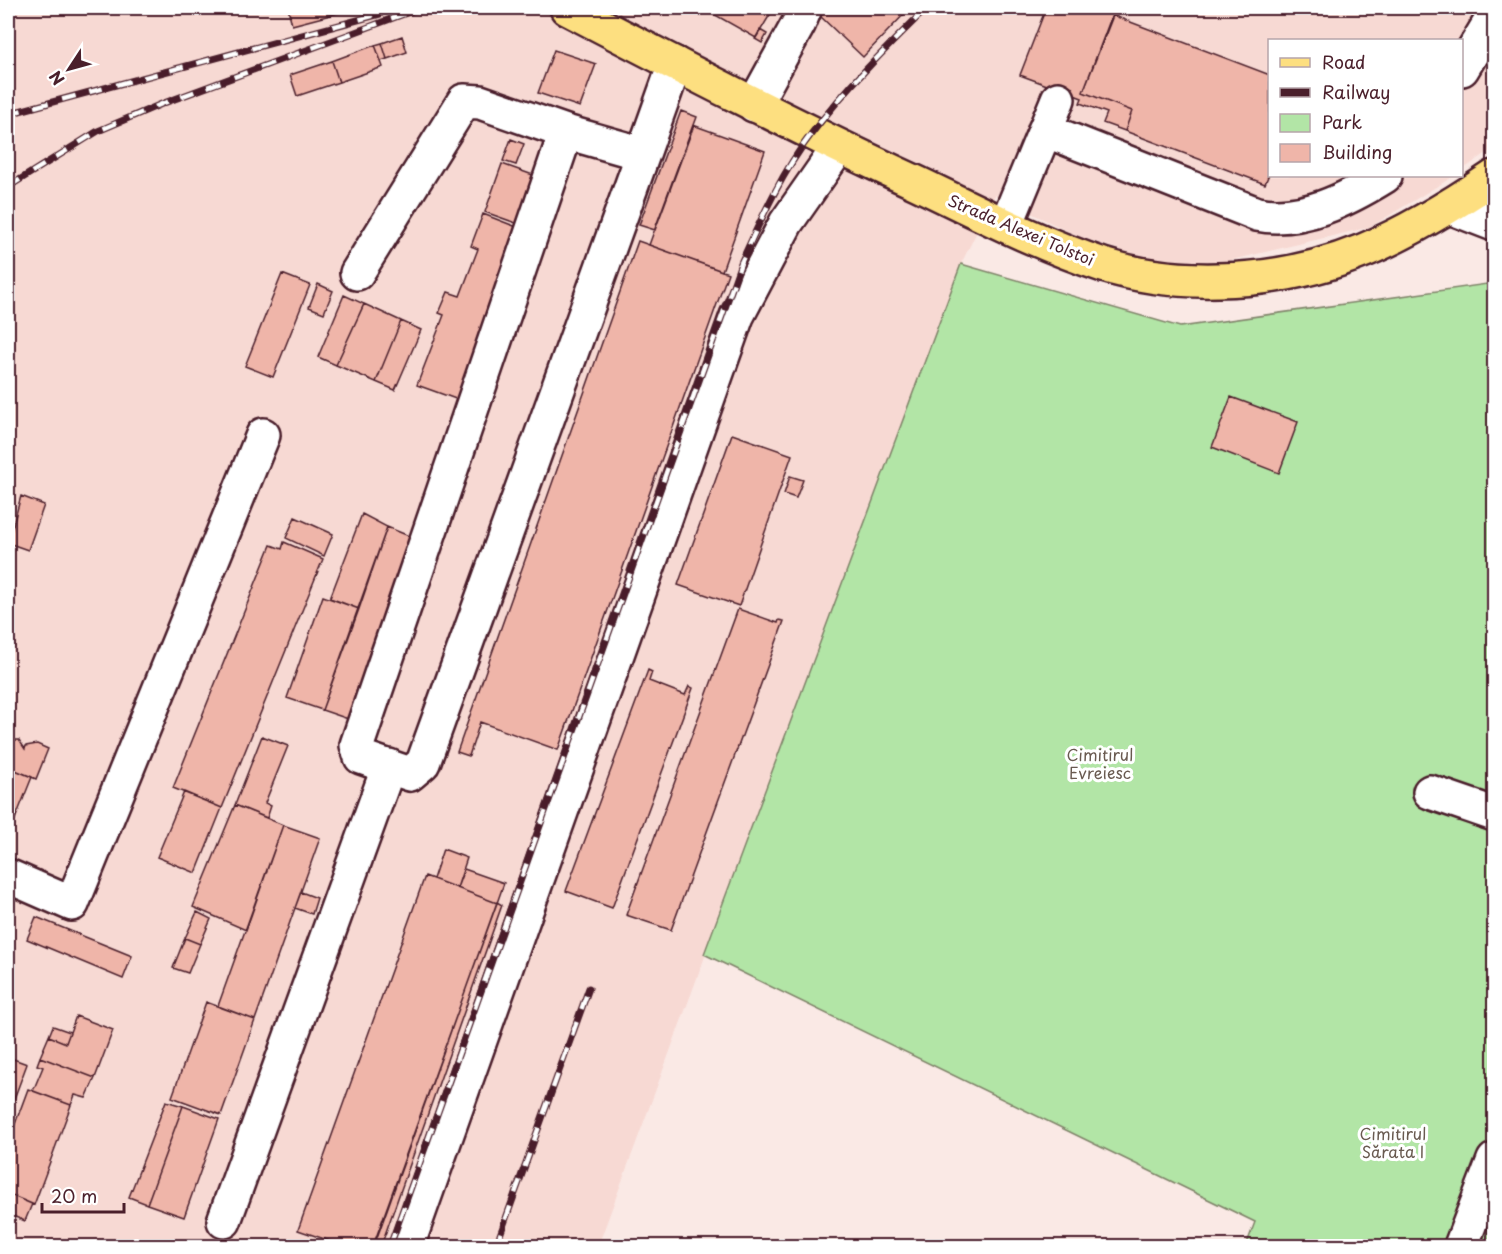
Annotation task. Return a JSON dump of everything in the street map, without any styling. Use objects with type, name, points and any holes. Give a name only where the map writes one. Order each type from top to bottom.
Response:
[{"type":"main road","name":"Strada Alexei Tolstoi","points":[[567,8],[754,105],[1006,225],[1070,253],[1140,274],[1187,280],[1252,279],[1315,269],[1375,247],[1450,207],[1494,177]]},
{"type":"lane","points":[[754,105],[805,8]]},
{"type":"lane","points":[[1463,66],[1494,16]]},
{"type":"lane","points":[[566,132],[357,745],[361,757],[410,774],[423,763],[675,64]]},
{"type":"lane","points":[[1006,225],[1058,99]]},
{"type":"lane","points":[[357,273],[464,101],[480,102],[566,132],[643,154]]},
{"type":"lane","points":[[1045,130],[1257,214],[1271,217],[1301,214],[1332,203],[1383,177]]},
{"type":"lane","points":[[407,1246],[737,316],[786,223],[839,147]]},
{"type":"lane","points":[[1450,207],[1494,224]]},
{"type":"lane","points":[[8,876],[72,904],[263,435]]},
{"type":"lane","points":[[224,1221],[389,766]]},
{"type":"lane","points":[[1430,792],[1494,814]]},
{"type":"lane","points":[[1461,1246],[1494,1160]]},
{"type":"shaded area","points":[[8,8],[521,8],[530,12],[545,8],[1494,8],[1494,148],[1463,169],[1463,39],[1268,39],[1268,177],[1452,177],[1370,227],[1219,263],[1148,259],[1077,236],[995,195],[961,264],[598,1246],[8,1246]]},
{"type":"green space","name":"Cimitirul Evreiesc","points":[[961,264],[1180,327],[1494,283],[1494,1246],[1246,1246],[1255,1222],[704,954]]},
{"type":"building","points":[[288,8],[345,8],[346,11],[292,25]]},
{"type":"building","points":[[703,8],[774,8],[756,38]]},
{"type":"building","points":[[828,8],[910,8],[863,57],[820,16]]},
{"type":"building","points":[[1046,8],[1116,8],[1083,92],[1132,111],[1125,131],[1103,123],[1107,113],[1080,103],[1082,98],[1020,75]]},
{"type":"building","points":[[1112,15],[1268,74],[1268,176],[1265,184],[1125,131],[1132,111],[1083,92]]},
{"type":"building","points":[[760,30],[767,34],[762,43],[755,39]]},
{"type":"building","points":[[402,36],[407,52],[387,59],[382,43]]},
{"type":"building","points":[[382,43],[387,59],[381,61],[375,45]]},
{"type":"building","points":[[375,45],[383,67],[339,82],[332,61]]},
{"type":"building","points":[[554,50],[596,64],[580,107],[538,93]]},
{"type":"building","points":[[332,61],[339,82],[297,96],[290,75]]},
{"type":"building","points":[[681,111],[697,117],[655,230],[639,225]]},
{"type":"building","points":[[693,125],[765,151],[722,271],[649,245]]},
{"type":"building","points":[[511,139],[524,144],[516,165],[503,161]]},
{"type":"building","points":[[502,164],[547,180],[530,228],[485,212]]},
{"type":"building","points":[[483,214],[522,229],[467,403],[417,385],[444,315],[439,313],[448,292],[460,296],[478,249],[471,246]]},
{"type":"building","points":[[638,241],[728,273],[558,750],[480,722],[469,756],[457,752]]},
{"type":"building","points":[[282,274],[310,285],[273,377],[245,366]]},
{"type":"building","points":[[318,284],[333,291],[324,313],[309,307]]},
{"type":"building","points":[[344,295],[364,304],[336,365],[318,357]]},
{"type":"building","points":[[364,304],[401,321],[376,382],[336,365]]},
{"type":"building","points":[[401,321],[421,330],[395,390],[376,382]]},
{"type":"building","points":[[1231,397],[1298,422],[1279,473],[1212,447]]},
{"type":"building","points":[[732,434],[792,455],[739,606],[678,585]]},
{"type":"building","points":[[790,476],[803,480],[796,498],[784,494]]},
{"type":"building","points":[[21,496],[44,505],[28,550],[8,543]]},
{"type":"building","points":[[362,514],[387,527],[359,609],[330,598]]},
{"type":"building","points":[[295,517],[333,534],[324,556],[286,538]]},
{"type":"building","points":[[387,527],[426,543],[360,723],[322,710]]},
{"type":"building","points":[[284,542],[323,559],[222,808],[173,788],[271,545],[282,549]]},
{"type":"building","points":[[323,596],[359,609],[322,710],[287,698]]},
{"type":"building","points":[[738,609],[778,623],[779,620],[784,621],[671,930],[626,915]]},
{"type":"building","points":[[648,670],[652,672],[649,681],[685,695],[689,686],[693,688],[612,908],[566,891]]},
{"type":"building","points":[[262,736],[288,746],[265,803],[271,806],[267,818],[235,805]]},
{"type":"building","points":[[14,740],[19,740],[25,749],[26,746],[37,744],[48,749],[36,779],[8,767],[8,742],[12,744]]},
{"type":"building","points":[[8,767],[32,777],[8,837]]},
{"type":"building","points":[[184,792],[222,808],[196,873],[157,857]]},
{"type":"building","points":[[235,805],[283,825],[246,930],[193,907]]},
{"type":"building","points":[[283,825],[320,838],[255,1020],[218,1006]]},
{"type":"building","points":[[443,849],[467,858],[457,888],[433,879]]},
{"type":"building","points":[[464,869],[504,883],[497,903],[457,888]]},
{"type":"building","points":[[425,876],[497,903],[373,1246],[345,1246],[298,1230]]},
{"type":"building","points":[[301,892],[317,898],[312,914],[295,908]]},
{"type":"building","points":[[497,902],[502,905],[381,1246],[374,1246]]},
{"type":"building","points":[[197,912],[211,919],[200,944],[185,938]]},
{"type":"building","points":[[36,917],[132,956],[123,979],[27,939]]},
{"type":"building","points":[[185,938],[200,944],[188,973],[173,968]]},
{"type":"building","points":[[206,1002],[255,1020],[221,1115],[172,1097]]},
{"type":"building","points":[[76,1016],[113,1030],[95,1078],[40,1057],[49,1036],[66,1043]]},
{"type":"building","points":[[53,1026],[70,1032],[66,1043],[49,1036]]},
{"type":"building","points":[[8,1057],[27,1064],[8,1115]]},
{"type":"building","points":[[40,1057],[95,1078],[86,1098],[75,1095],[71,1105],[33,1091],[43,1067],[37,1065]]},
{"type":"building","points":[[28,1089],[71,1105],[34,1205],[8,1194],[8,1143]]},
{"type":"building","points":[[166,1101],[183,1106],[147,1204],[129,1197]]},
{"type":"building","points":[[183,1106],[219,1119],[184,1217],[147,1204]]},
{"type":"building","points":[[8,1194],[32,1204],[25,1221],[8,1214]]},
{"type":"railway","points":[[8,187],[98,131],[164,103],[420,8]]},
{"type":"railway","points":[[390,1246],[741,263],[764,213],[801,148],[853,84],[927,8]]},
{"type":"railway","points":[[8,114],[380,14]]},
{"type":"railway","points":[[496,1246],[589,988]]},
{"type":"park label","name":"Cimitirul Sărata I","points":[[1393,1143]]}]
